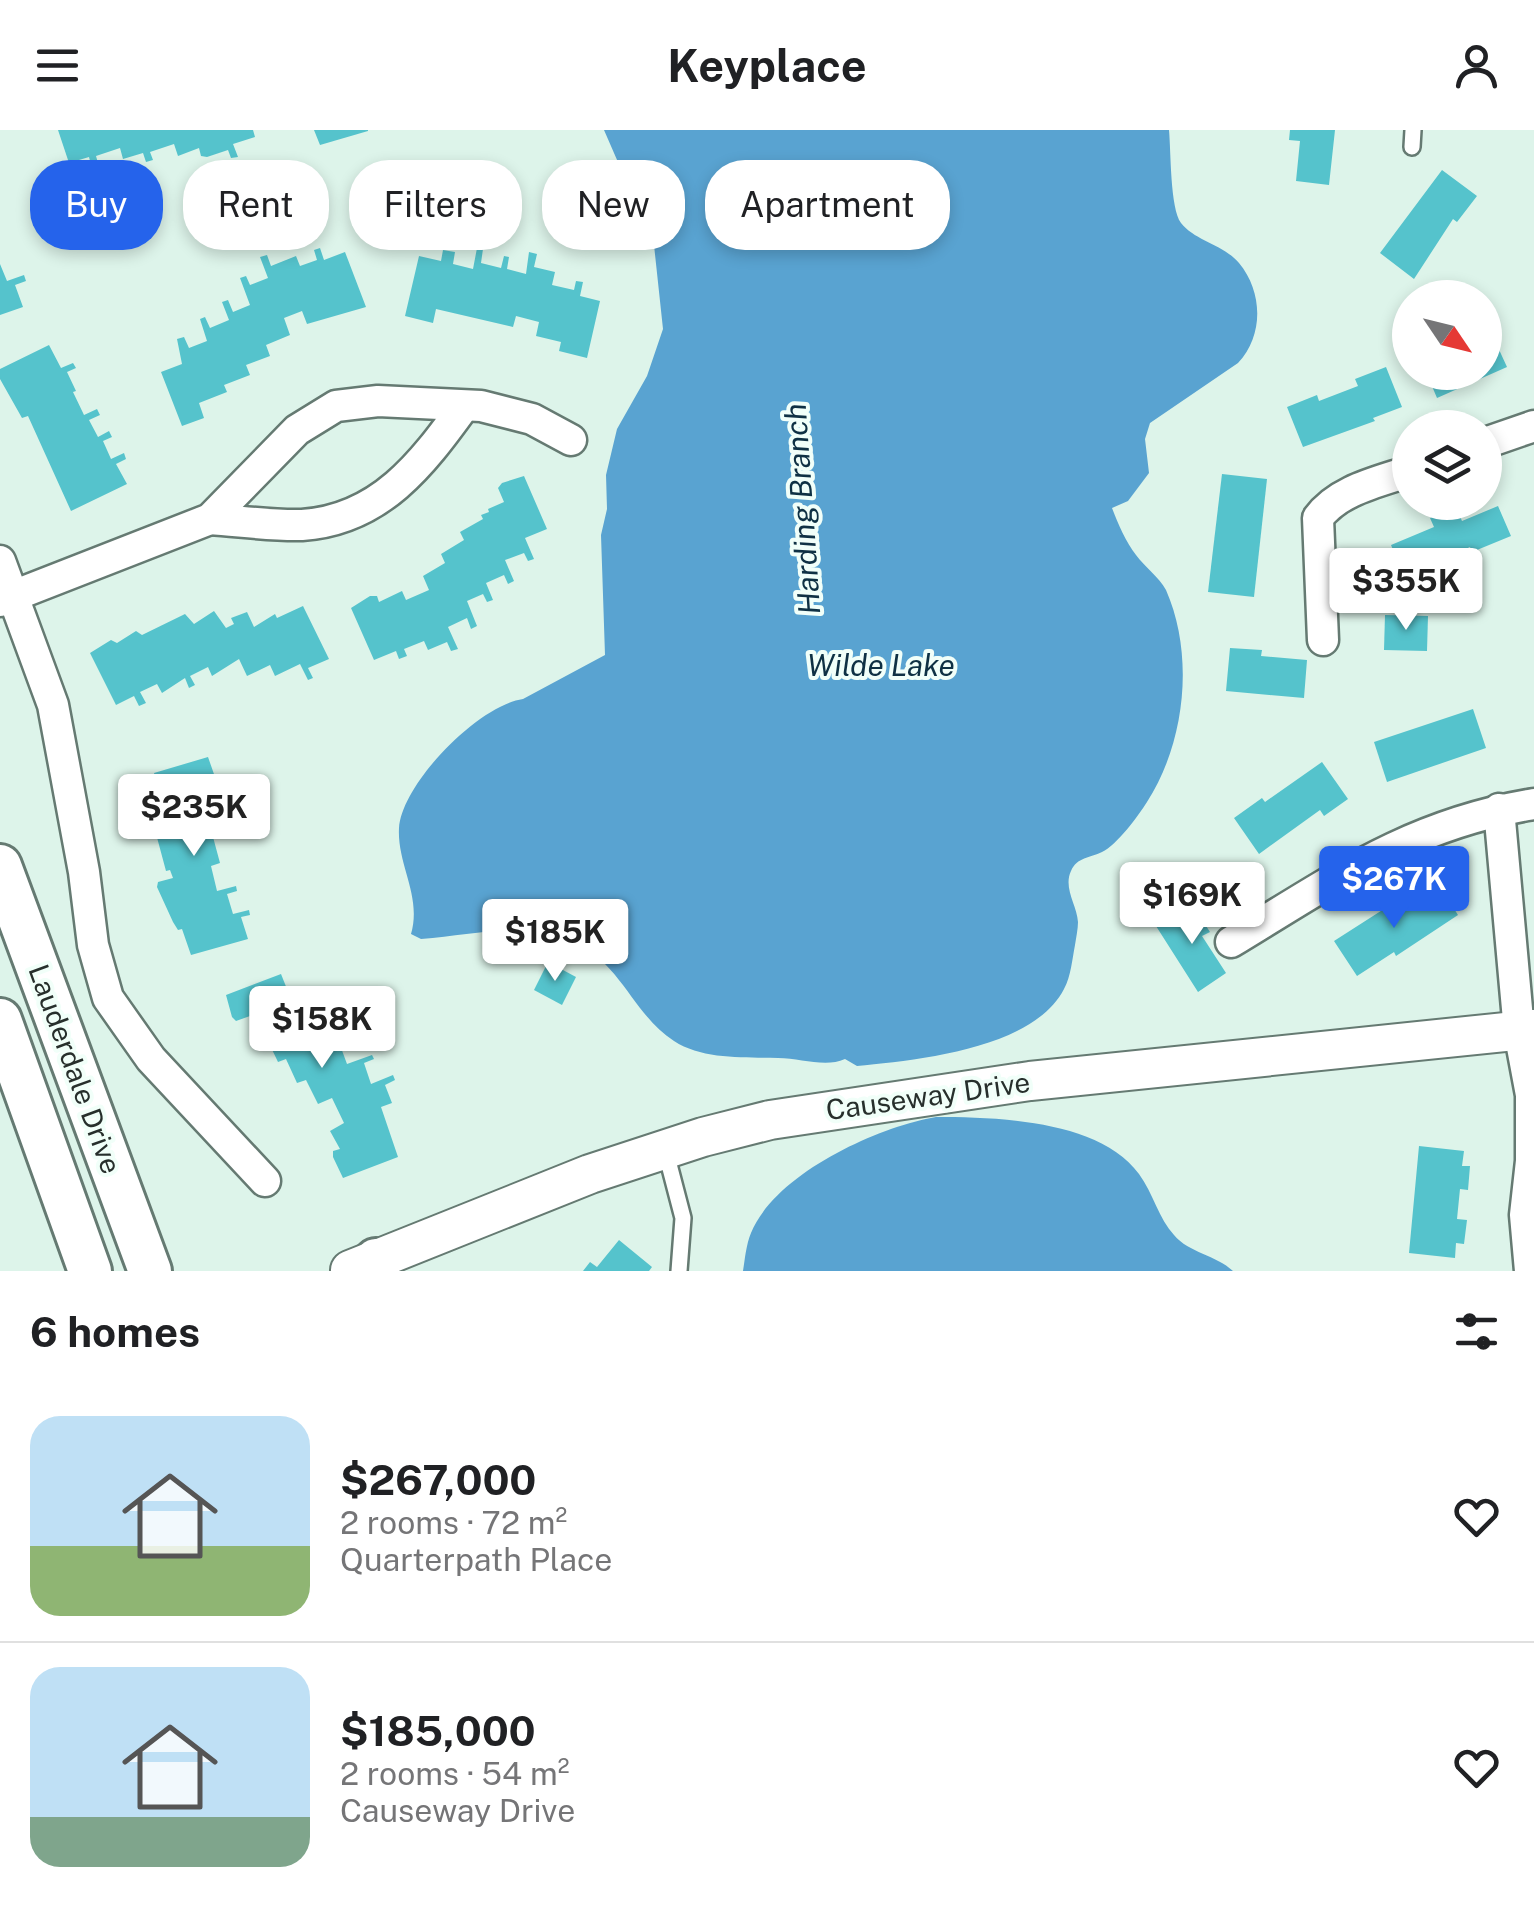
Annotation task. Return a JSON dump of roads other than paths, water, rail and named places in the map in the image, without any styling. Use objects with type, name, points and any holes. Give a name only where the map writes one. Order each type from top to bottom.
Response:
[{"type":"main road","name":"Lauderdale Drive","points":[[0,866],[150,1271]]},
{"type":"main road","name":"Lauderdale Drive","points":[[0,1020],[90,1271]]},
{"type":"street","points":[[7,598],[210,519],[297,430],[336,406],[378,402],[481,406],[532,419],[571,440]]},
{"type":"street","points":[[210,519],[302,525],[340,518],[386,498],[423,463],[464,406]]},
{"type":"street","points":[[1502,438],[1534,426]]},
{"type":"street","points":[[1323,640],[1318,518],[1345,494],[1392,477]]},
{"type":"street","points":[[0,561],[7,598],[53,705],[84,872],[93,945],[108,998],[151,1058],[265,1181]]},
{"type":"street","points":[[1231,942],[1358,863],[1400,842],[1499,810],[1534,804]]},
{"type":"street","points":[[1499,810],[1527,1030],[1531,1160],[1524,1215],[1530,1271]]},
{"type":"street","name":"Causeway Drive","points":[[363,1267],[590,1174],[770,1120],[1030,1081],[1527,1030]]},
{"type":"lane","points":[[665,1150],[683,1218],[679,1271]]},
{"type":"water","name":"Wilde Lake","points":[[604,130],[1169,130],[1177,216],[1194,234],[1239,263],[1253,287],[1256,327],[1246,352],[1238,363],[1150,423],[1145,439],[1149,473],[1128,501],[1112,508],[1132,550],[1166,590],[1175,616],[1181,643],[1182,699],[1170,753],[1160,779],[1127,830],[1102,852],[1080,860],[1071,871],[1069,884],[1078,925],[1064,989],[1049,1009],[1027,1026],[1001,1038],[941,1055],[857,1066],[845,1059],[821,1063],[698,1052],[660,1030],[602,961],[571,941],[515,931],[421,939],[411,934],[412,894],[399,828],[413,790],[446,749],[485,715],[605,655],[601,535],[607,509],[606,475],[617,429],[647,376],[663,329],[655,250],[685,250],[685,160],[617,160]]},
{"type":"water","points":[[936,1117],[1046,1125],[1100,1142],[1122,1156],[1139,1174],[1164,1221],[1180,1241],[1233,1271],[743,1271],[749,1238],[763,1211],[782,1191],[830,1157],[858,1143]]},
{"type":"water label","name":"Harding Branch","points":[[803,509]]}]
